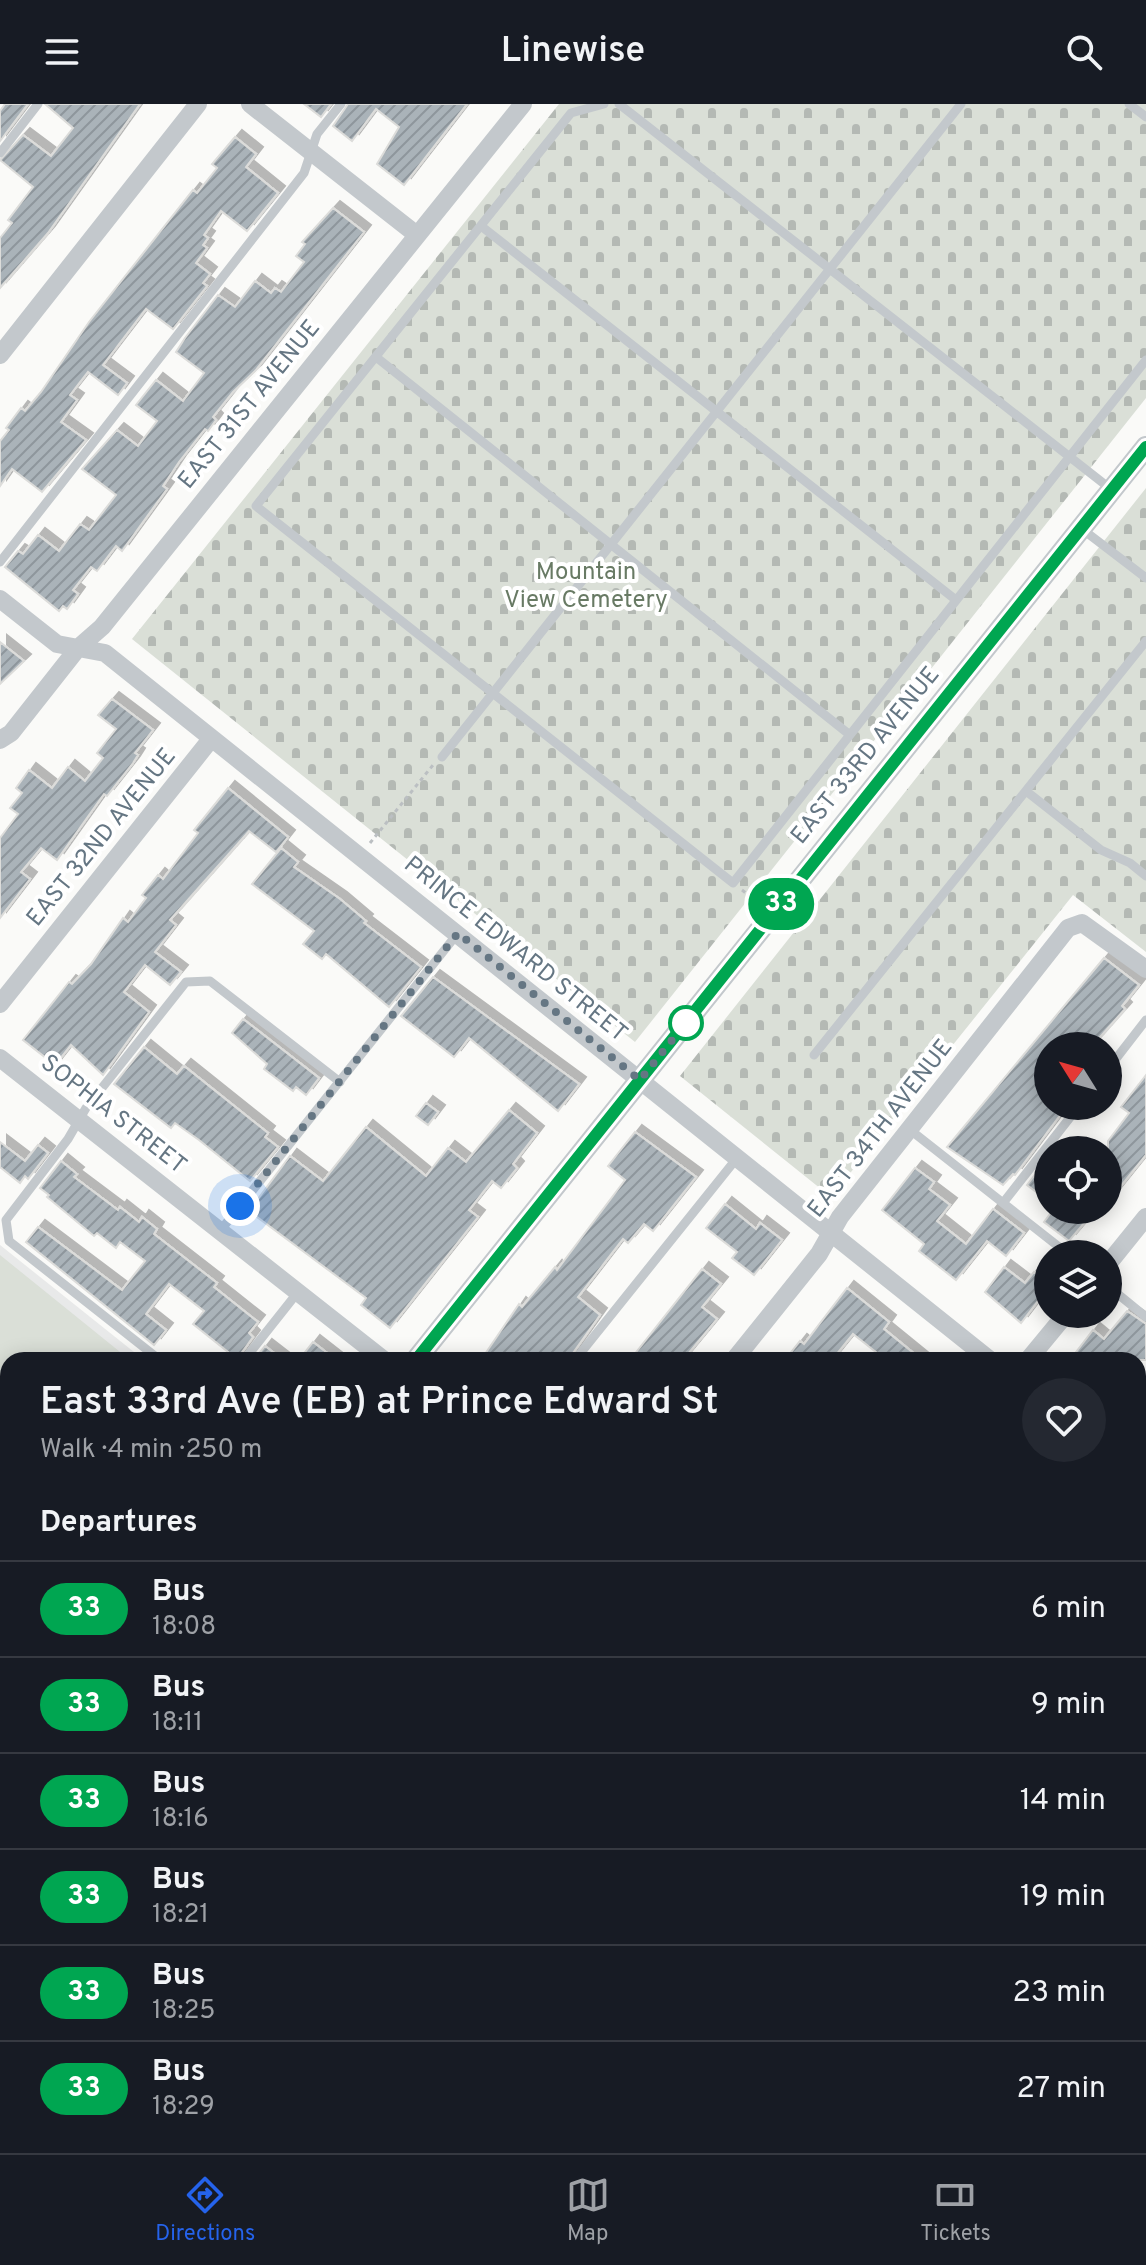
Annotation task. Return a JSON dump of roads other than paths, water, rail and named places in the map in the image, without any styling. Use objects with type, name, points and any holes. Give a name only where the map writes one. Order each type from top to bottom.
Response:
[{"type":"street","points":[[0,355],[198,104]]},
{"type":"street","points":[[250,104],[417,235]]},
{"type":"street","name":"EAST 31ST AVENUE","points":[[6,736],[78,648],[102,627],[523,104]]},
{"type":"street","name":"EAST 33RD AVENUE","points":[[422,1352],[1146,447]]},
{"type":"street","name":"PRINCE EDWARD STREET","points":[[0,599],[57,644],[105,653],[980,1352]]},
{"type":"street","name":"EAST 32ND AVENUE","points":[[0,1004],[211,739]]},
{"type":"street","name":"EAST 34TH AVENUE","points":[[740,1352],[816,1258],[830,1232],[909,1129],[1068,928],[1082,923],[1097,930],[1146,969]]},
{"type":"street","name":"SOPHIA STREET","points":[[0,1058],[374,1352]]},
{"type":"street","points":[[1122,1247],[1146,1217]]},
{"type":"street","points":[[1035,1352],[1054,1328]]},
{"type":"lane","points":[[0,153],[38,104]]},
{"type":"lane","points":[[0,562],[304,173],[317,134],[341,104]]},
{"type":"lane","points":[[604,104],[571,113],[256,506],[733,883],[1146,360]]},
{"type":"lane","points":[[619,104],[1112,490]]},
{"type":"lane","points":[[442,757],[961,104]]},
{"type":"lane","points":[[1129,104],[1146,117]]},
{"type":"lane","points":[[481,226],[956,600]]},
{"type":"lane","points":[[376,357],[850,735]]},
{"type":"lane","points":[[1081,529],[1146,578]]},
{"type":"lane","points":[[814,1055],[1146,641]]},
{"type":"lane","points":[[1026,791],[1101,850],[1130,863],[1146,876]]},
{"type":"lane","points":[[220,1231],[458,933]]},
{"type":"lane","points":[[150,1352],[9,1241],[6,1220],[186,982],[210,981],[340,1082]]},
{"type":"lane","points":[[1122,1051],[1146,1020]]},
{"type":"lane","points":[[1003,1203],[1068,1120]]},
{"type":"lane","points":[[909,1129],[1050,1240]]},
{"type":"lane","points":[[581,1352],[737,1158]]},
{"type":"lane","points":[[250,1352],[298,1292]]},
{"type":"lane","points":[[1122,1297],[1146,1317]]},
{"type":"park label","name":"Mountain View Cemetery","points":[[586,587]]}]
